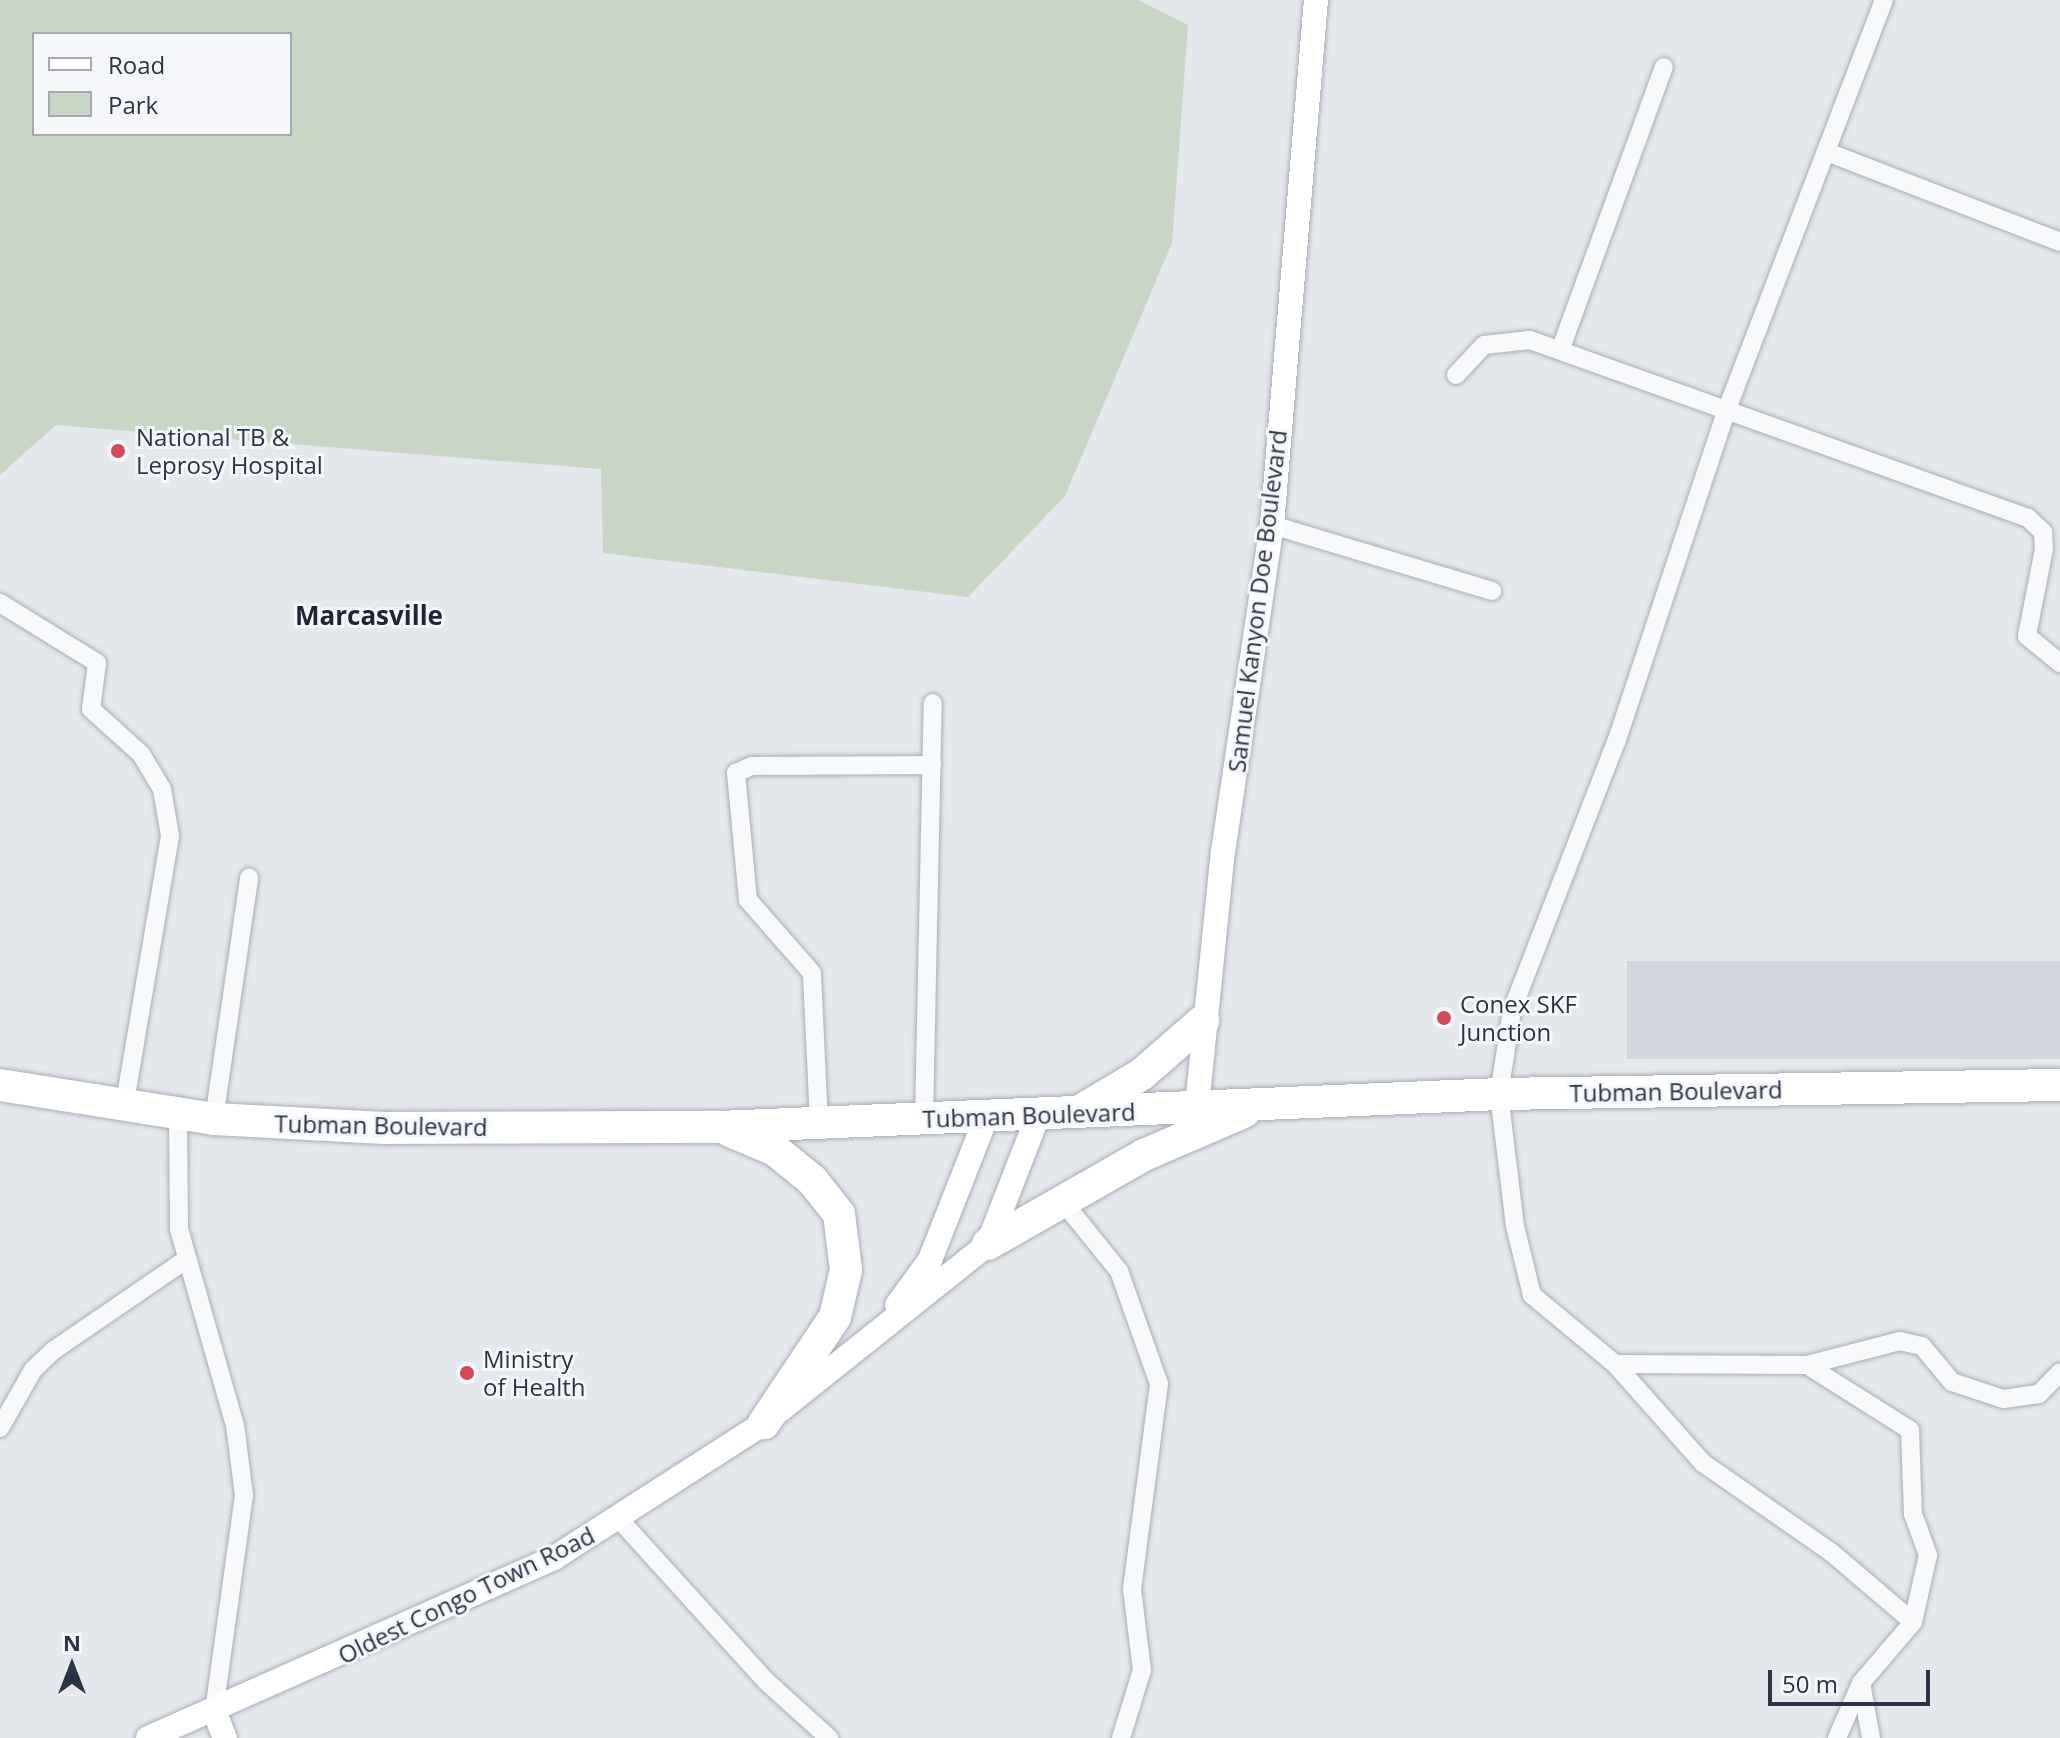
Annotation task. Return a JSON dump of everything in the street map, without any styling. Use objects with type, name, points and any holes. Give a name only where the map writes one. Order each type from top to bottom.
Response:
[{"type":"highway","points":[[1071,1116],[1142,1074],[1203,1021]]},
{"type":"highway","name":"Tubman Boulevard","points":[[0,1085],[214,1119],[372,1128],[719,1127],[1037,1118],[1197,1106],[1499,1094],[2060,1085]]},
{"type":"highway","points":[[988,1244],[1060,1198],[1265,1104]]},
{"type":"highway","points":[[719,1127],[775,1150],[839,1214],[846,1270],[835,1317],[764,1423]]},
{"type":"street","name":"Samuel Kanyon Doe Boulevard","points":[[1197,1106],[1203,1021],[1272,525],[1316,0]]},
{"type":"street","points":[[1879,6],[1827,152],[1725,415],[1616,742],[1512,1010],[1499,1094],[1520,1262],[1532,1295],[1615,1364],[1703,1463],[1832,1553],[1913,1622]]},
{"type":"street","points":[[1561,348],[1664,67]]},
{"type":"street","points":[[1827,152],[2060,242]]},
{"type":"street","points":[[1456,375],[1484,345],[1510,339],[1561,348],[1725,415],[2028,518],[2043,532],[2044,549],[2027,636],[2060,663]]},
{"type":"street","points":[[1272,525],[1492,591]]},
{"type":"street","points":[[0,603],[97,663],[91,709],[141,754],[162,789],[170,836],[125,1103]]},
{"type":"street","points":[[924,1119],[933,703]]},
{"type":"street","points":[[819,1123],[812,973],[748,900],[736,773],[752,766],[932,765]]},
{"type":"street","points":[[214,1119],[249,878]]},
{"type":"street","points":[[178,1114],[179,1229],[235,1425],[244,1495],[214,1710],[225,1738]]},
{"type":"street","points":[[880,1330],[930,1260],[986,1118]]},
{"type":"street","points":[[988,1244],[1037,1118]]},
{"type":"street","points":[[1060,1198],[1119,1271],[1159,1384],[1132,1589],[1142,1670],[1121,1738]]},
{"type":"street","name":"Oldest Congo Town Road","points":[[148,1738],[394,1634],[619,1519],[764,1423],[988,1244]]},
{"type":"street","points":[[0,1428],[33,1370],[54,1350],[187,1259]]},
{"type":"street","points":[[1615,1364],[1807,1365],[1900,1341],[1922,1346],[1952,1382],[2003,1399],[2039,1394],[2060,1372]]},
{"type":"street","points":[[1807,1365],[1910,1430],[1913,1514],[1928,1555],[1913,1622],[1861,1683],[1837,1738]]},
{"type":"street","points":[[619,1519],[767,1682],[829,1738]]},
{"type":"street","points":[[1861,1683],[1871,1738]]},
{"type":"shaded area","points":[[1627,961],[2060,961],[2060,1059],[1627,1059]]},
{"type":"green space","points":[[0,0],[1138,0],[1188,25],[1172,243],[1065,496],[968,597],[603,553],[601,469],[56,425],[0,475]]},
{"type":"place","name":"National TB & Leprosy Hospital","points":[[118,451]]},
{"type":"place","name":"Conex SKF Junction","points":[[1444,1018]]},
{"type":"place","name":"Ministry of Health","points":[[467,1373]]},
{"type":"district","name":"Marcasville","points":[[369,616]]}]
